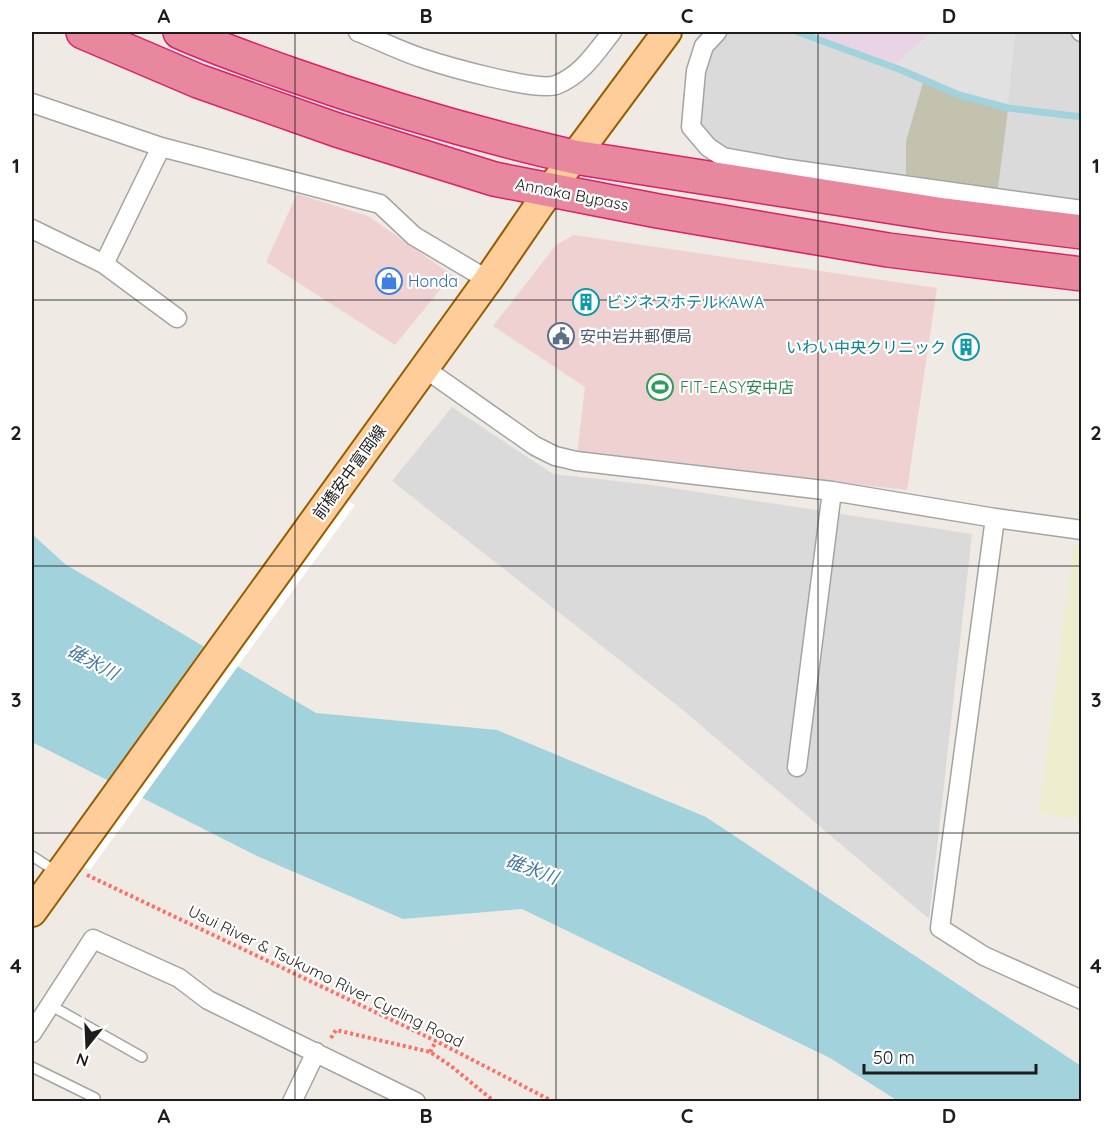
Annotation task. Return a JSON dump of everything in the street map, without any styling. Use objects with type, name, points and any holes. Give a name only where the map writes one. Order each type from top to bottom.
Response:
[{"type":"highway","name":"Annaka Bypass","points":[[83,32],[198,81],[337,130],[494,178],[549,191],[888,250],[1082,274]]},
{"type":"highway","points":[[180,32],[349,95],[515,143],[574,157],[751,173],[944,214],[1082,232]]},
{"type":"main road","name":"前橋安中富岡線","points":[[32,912],[72,870],[334,493],[488,280],[549,191],[667,32]]},
{"type":"street","points":[[358,32],[421,58],[519,84],[554,86],[574,75],[589,62],[612,32]]},
{"type":"street","points":[[717,32],[704,46],[696,72],[691,127],[708,147],[751,173],[1082,210]]},
{"type":"street","points":[[32,103],[161,147],[380,204],[414,236],[488,280]]},
{"type":"street","points":[[104,264],[161,147]]},
{"type":"street","points":[[32,229],[104,264],[177,318]]},
{"type":"street","points":[[424,368],[535,446],[555,456],[576,461],[832,491],[1082,530]]},
{"type":"street","points":[[797,768],[832,491]]},
{"type":"street","points":[[995,518],[940,928],[984,956],[1082,1000]]},
{"type":"street","points":[[32,1032],[93,939],[179,978],[208,1000],[321,1048],[416,1101]]},
{"type":"street","points":[[292,1101],[321,1048]]},
{"type":"lane","points":[[32,856],[72,870]]},
{"type":"lane","points":[[50,1005],[142,1057]]},
{"type":"lane","points":[[32,1067],[95,1098]]},
{"type":"path","name":"Usui River & Tsukumo River Cycling Road","points":[[72,870],[436,1041],[554,1101]]},
{"type":"path","points":[[321,1048],[336,1030],[430,1052],[495,1101]]},
{"type":"path","points":[[430,1052],[436,1041]]},
{"type":"shaded area","points":[[727,32],[790,32],[923,82],[906,141],[906,175],[791,162],[725,149],[711,140],[697,122],[703,72],[712,49]]},
{"type":"shaded area","points":[[808,32],[932,32],[895,64]]},
{"type":"shaded area","points":[[932,32],[1015,32],[1008,106],[960,93],[895,64]]},
{"type":"shaded area","points":[[1015,32],[1081,32],[1081,201],[998,188]]},
{"type":"shaded area","points":[[923,82],[959,97],[1008,110],[998,188],[906,175],[906,141]]},
{"type":"shaded area","points":[[297,194],[368,216],[452,275],[395,345],[266,262]]},
{"type":"shaded area","points":[[574,235],[937,288],[907,490],[577,454],[585,387],[493,326],[556,245]]},
{"type":"shaded area","points":[[452,407],[553,474],[652,485],[972,534],[929,919],[678,706],[392,481]]},
{"type":"shaded area","points":[[1074,544],[1082,545],[1081,819],[1039,813]]},
{"type":"water","name":"碓氷川","points":[[32,534],[65,564],[316,713],[497,730],[706,817],[1081,1066],[1081,1101],[898,1101],[830,1058],[522,909],[403,919],[257,856],[32,742]]},
{"type":"pier","points":[[322,484],[355,505],[90,870],[57,853]]},
{"type":"waterway","points":[[798,32],[901,70],[959,95],[1008,108],[1082,117]]},
{"type":"place","name":"Honda","points":[[389,281]]},
{"type":"place","name":"ビジネスホテルKAWA","points":[[586,302]]},
{"type":"place","name":"安中岩井郵便局","points":[[561,336]]},
{"type":"place","name":"いわい中央クリニック","points":[[966,347]]},
{"type":"place","name":"FIT-EASY安中店","points":[[660,387]]}]
